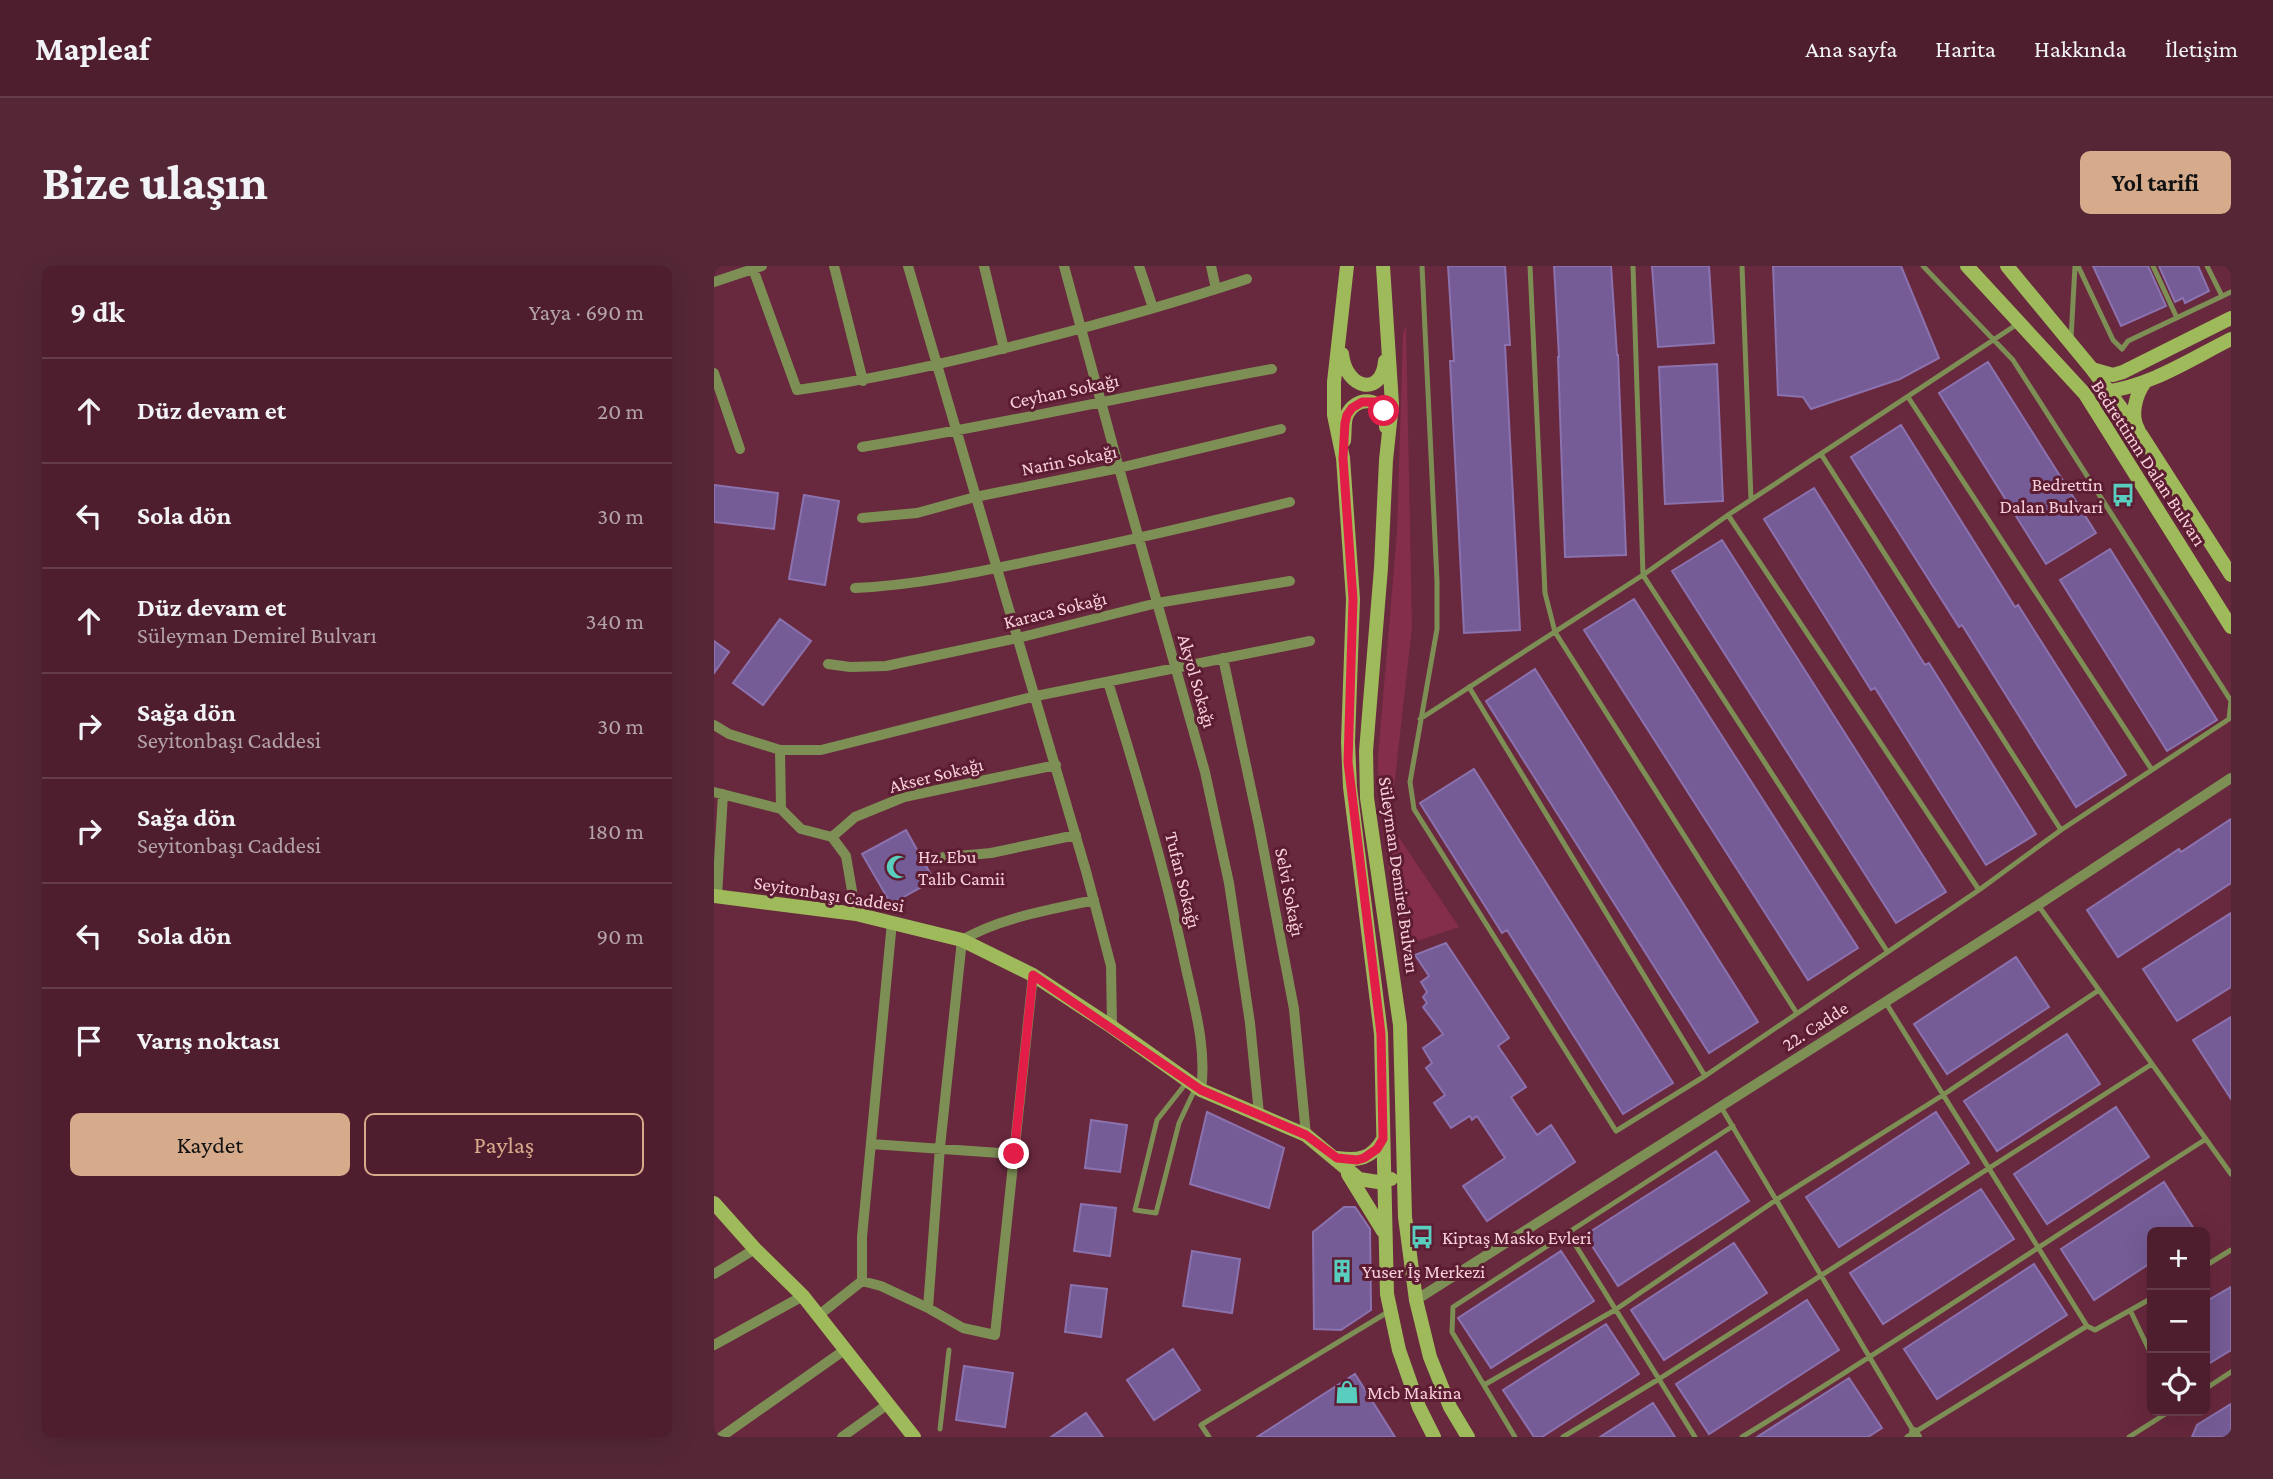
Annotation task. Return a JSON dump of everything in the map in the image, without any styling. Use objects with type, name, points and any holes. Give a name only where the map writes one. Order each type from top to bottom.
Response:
[{"type":"main road","name":"Süleyman Demirel Bulvarı","points":[[1347,266],[1334,382],[1334,415],[1343,458],[1353,599],[1348,762],[1381,1034],[1387,1294],[1399,1350],[1419,1407],[1434,1437]]},
{"type":"main road","name":"Süleyman Demirel Bulvarı","points":[[1383,266],[1392,404],[1366,774],[1371,830],[1400,1025],[1405,1217],[1416,1300],[1430,1357],[1450,1407],[1468,1437]]},
{"type":"main road","name":"Bedrettimn Dalan Bulvarı","points":[[1967,266],[2085,394],[2231,627]]},
{"type":"main road","name":"Bedrettimn Dalan Bulvarı","points":[[2007,266],[2071,342],[2142,436],[2231,575]]},
{"type":"main road","points":[[2092,369],[2113,375],[2123,372],[2231,318]]},
{"type":"main road","points":[[1339,331],[1343,366],[1348,376],[1354,381],[1366,384],[1374,383],[1384,373],[1387,335]]},
{"type":"main road","points":[[2085,394],[2118,391],[2145,382],[2231,339]]},
{"type":"main road","points":[[2142,436],[2133,420],[2138,392],[2145,382]]},
{"type":"main road","points":[[1343,458],[1347,415],[1362,402],[1373,402],[1380,405],[1384,411],[1386,460]]},
{"type":"main road","name":"Seyitonbaşı Caddesi","points":[[716,896],[856,914],[962,940],[1033,975],[1195,1086],[1306,1135],[1337,1158],[1359,1179],[1383,1181]]},
{"type":"main road","points":[[1337,1158],[1364,1158],[1377,1149],[1383,1139]]},
{"type":"main road","name":"Seyitonbaşı Caddesi","points":[[1337,1158],[1385,1233]]},
{"type":"main road","points":[[1383,1181],[1403,1174]]},
{"type":"main road","points":[[714,1204],[803,1296],[914,1437]]},
{"type":"street","points":[[834,266],[863,382]]},
{"type":"street","points":[[908,266],[1094,900],[1111,966],[1112,1027]]},
{"type":"street","points":[[984,266],[1004,349]]},
{"type":"street","name":"Akyol Sokağı","points":[[1064,266],[1205,772],[1229,883],[1250,1023],[1259,1114]]},
{"type":"street","points":[[1139,266],[1153,308]]},
{"type":"street","points":[[1212,266],[1216,289]]},
{"type":"street","points":[[714,282],[755,267],[797,390],[863,382],[937,366],[1081,329],[1247,279]]},
{"type":"street","name":"Ceyhan Sokağı","points":[[862,447],[956,432],[1272,369]]},
{"type":"street","points":[[714,373],[740,449]]},
{"type":"street","name":"Narin Sokağı","points":[[862,518],[917,513],[975,496],[1119,468],[1281,429]]},
{"type":"street","points":[[855,588],[890,587],[997,568],[1290,502]]},
{"type":"street","name":"Karaca Sokağı","points":[[828,664],[850,667],[886,666],[1018,638],[1157,603],[1290,581]]},
{"type":"street","points":[[714,724],[729,734],[780,750],[821,750],[1036,696],[1310,640]]},
{"type":"street","name":"Selvi Sokağı","points":[[1223,658],[1294,1009],[1306,1135]]},
{"type":"street","name":"Tufan Sokağı","points":[[1108,682],[1137,773],[1176,923],[1204,1061],[1195,1086]]},
{"type":"street","points":[[780,750],[781,809]]},
{"type":"street","name":"Akser Sokağı","points":[[832,836],[855,817],[904,797],[1056,765]]},
{"type":"street","name":"22. Cadde","points":[[1416,1300],[2038,905],[2231,778]]},
{"type":"street","points":[[716,896],[719,793],[781,809],[801,829],[832,836],[846,856],[856,914]]},
{"type":"street","points":[[936,858],[991,852],[1076,835]]},
{"type":"street","points":[[928,1308],[940,1147],[962,940],[980,930],[1020,917],[1094,900]]},
{"type":"street","points":[[862,1281],[862,1237],[892,922]]},
{"type":"street","points":[[862,1281],[881,1286],[928,1308],[962,1328],[995,1335],[1033,975]]},
{"type":"street","points":[[871,1144],[1014,1154]]},
{"type":"street","points":[[714,1274],[755,1249]]},
{"type":"street","points":[[819,1315],[862,1281]]},
{"type":"street","points":[[714,1345],[803,1296]]},
{"type":"street","points":[[721,1437],[846,1349]]},
{"type":"street","points":[[842,1437],[888,1404]]},
{"type":"lane","points":[[1422,266],[1437,567],[1437,629],[1410,782],[1414,809],[1616,1131],[1705,1076],[1979,890],[2061,830],[2229,719],[2231,701],[2012,360],[1923,266]]},
{"type":"lane","points":[[1530,266],[1545,593],[1555,632],[1797,1012]]},
{"type":"lane","points":[[1633,266],[1643,575],[1887,951]]},
{"type":"lane","points":[[1742,266],[1751,500]]},
{"type":"lane","points":[[2071,342],[2076,266]]},
{"type":"lane","points":[[2076,266],[2113,340],[2122,349],[2127,341],[2231,292]]},
{"type":"lane","points":[[2152,266],[2177,318]]},
{"type":"lane","points":[[2207,266],[2222,296]]},
{"type":"lane","points":[[1420,719],[1643,575],[1728,515],[2019,323]]},
{"type":"lane","points":[[1908,397],[2152,770]]},
{"type":"lane","points":[[1821,454],[2061,830]]},
{"type":"lane","points":[[1728,515],[1979,890]]},
{"type":"lane","points":[[1469,687],[1705,1076]]},
{"type":"lane","points":[[2038,905],[2231,1174]]},
{"type":"lane","points":[[1484,1385],[1615,1310],[1776,1200],[1943,1095],[2099,990]]},
{"type":"lane","points":[[1885,1001],[2087,1326],[2095,1330],[2147,1301]]},
{"type":"lane","points":[[1563,1437],[1659,1379],[2152,1065]]},
{"type":"lane","points":[[1195,1086],[1179,1123],[1156,1213],[1135,1210],[1157,1121],[1195,1086]]},
{"type":"lane","points":[[1721,1107],[1913,1435],[2087,1326]]},
{"type":"lane","points":[[1515,1437],[1452,1332],[1454,1307],[1733,1126]]},
{"type":"lane","points":[[1742,1437],[1869,1359],[2037,1246],[2206,1139]]},
{"type":"lane","points":[[1568,1233],[1695,1437]]},
{"type":"lane","points":[[2210,1263],[2231,1250]]},
{"type":"lane","points":[[1209,1437],[1201,1425],[1391,1311]]},
{"type":"lane","points":[[2131,1312],[2151,1353]]},
{"type":"lane","points":[[940,1429],[949,1350]]},
{"type":"lane","points":[[2210,1386],[2231,1372]]},
{"type":"lane","points":[[2129,1437],[2162,1416]]},
{"type":"shaded area","points":[[1406,325],[1412,627],[1390,824],[1459,927],[1402,946],[1383,828],[1378,757],[1397,532],[1403,334]]},
{"type":"building","points":[[1448,266],[1505,266],[1510,345],[1505,345],[1520,630],[1464,633],[1450,361],[1454,361]]},
{"type":"building","points":[[1554,266],[1611,266],[1618,355],[1626,555],[1565,557]]},
{"type":"building","points":[[1652,266],[1709,266],[1714,343],[1658,347]]},
{"type":"building","points":[[1773,266],[1901,266],[1939,358],[1900,379],[1811,409],[1803,397],[1778,395]]},
{"type":"building","points":[[2093,266],[2148,266],[2166,306],[2121,326]]},
{"type":"building","points":[[2159,266],[2198,266],[2209,291],[2185,303],[2183,298],[2175,302]]},
{"type":"building","points":[[1988,362],[2096,533],[2046,564],[1939,393]]},
{"type":"building","points":[[1717,364],[1723,501],[1665,504],[1659,367]]},
{"type":"building","points":[[1901,425],[2015,607],[2018,605],[2126,775],[2076,807],[1962,625],[1959,627],[1851,457]]},
{"type":"building","points":[[714,485],[778,493],[774,529],[714,522]]},
{"type":"building","points":[[1814,488],[1925,665],[1929,663],[2036,834],[1986,865],[1875,688],[1871,690],[1764,519]]},
{"type":"building","points":[[804,495],[839,501],[825,585],[789,579]]},
{"type":"building","points":[[1722,540],[1946,892],[1896,923],[1672,571]]},
{"type":"building","points":[[2110,549],[2217,720],[2167,751],[2060,580]]},
{"type":"building","points":[[1634,599],[1858,948],[1808,980],[1584,630]]},
{"type":"building","points":[[780,619],[811,641],[763,705],[733,683]]},
{"type":"building","points":[[714,641],[729,652],[714,673]]},
{"type":"building","points":[[1535,669],[1758,1022],[1709,1053],[1486,701]]},
{"type":"building","points":[[1474,769],[1673,1083],[1623,1114],[1507,930],[1502,933],[1420,803]]},
{"type":"building","points":[[2231,819],[2231,883],[2118,957],[2087,910],[2179,849],[2181,852]]},
{"type":"building","name":"Hz. Ebu Talib Camii","points":[[906,830],[934,880],[891,904],[862,854]]},
{"type":"building","points":[[2231,913],[2231,987],[2177,1021],[2143,969]]},
{"type":"building","points":[[1446,943],[1509,1038],[1498,1046],[1526,1087],[1511,1097],[1537,1135],[1551,1125],[1575,1162],[1487,1221],[1463,1186],[1505,1158],[1477,1116],[1472,1120],[1470,1116],[1451,1128],[1434,1103],[1445,1095],[1426,1068],[1432,1063],[1423,1048],[1443,1034],[1423,1007],[1427,1003],[1423,997],[1427,992],[1421,982],[1429,976],[1415,955]]},
{"type":"building","points":[[2016,957],[2049,1007],[1947,1074],[1914,1024]]},
{"type":"building","points":[[2231,1017],[2231,1099],[2193,1040]]},
{"type":"building","points":[[2067,1034],[2100,1084],[1997,1151],[1964,1101]]},
{"type":"building","points":[[2116,1107],[2149,1157],[2047,1224],[2014,1174]]},
{"type":"building","points":[[1207,1112],[1284,1148],[1269,1208],[1190,1184]]},
{"type":"building","points":[[1936,1112],[1969,1163],[1839,1247],[1806,1197]]},
{"type":"building","points":[[1091,1120],[1127,1125],[1120,1172],[1085,1168]]},
{"type":"building","points":[[1716,1151],[1749,1201],[1618,1286],[1585,1235]]},
{"type":"building","points":[[2164,1182],[2193,1227],[2147,1227],[2147,1265],[2094,1300],[2061,1249]]},
{"type":"building","points":[[1981,1189],[2014,1239],[1883,1324],[1850,1273]]},
{"type":"building","points":[[1081,1204],[1116,1208],[1110,1256],[1074,1251]]},
{"type":"building","name":"Yuser İş Merkezi","points":[[1344,1207],[1355,1207],[1370,1229],[1371,1310],[1341,1330],[1314,1329],[1313,1232]]},
{"type":"building","points":[[1734,1243],[1767,1293],[1664,1360],[1631,1310]]},
{"type":"building","points":[[1192,1251],[1240,1259],[1232,1313],[1183,1306]]},
{"type":"building","points":[[1561,1251],[1594,1301],[1491,1368],[1458,1318]]},
{"type":"building","points":[[2034,1264],[2067,1315],[1937,1399],[1904,1349]]},
{"type":"building","points":[[1071,1285],[1107,1289],[1101,1337],[1065,1332]]},
{"type":"building","points":[[2231,1287],[2231,1350],[2210,1363],[2210,1353],[2210,1299]]},
{"type":"building","points":[[1807,1300],[1839,1350],[1709,1434],[1676,1384]]},
{"type":"building","points":[[1606,1324],[1639,1374],[1542,1437],[1534,1437],[1503,1390]]},
{"type":"building","points":[[1173,1349],[1200,1390],[1154,1420],[1127,1380]]},
{"type":"building","points":[[964,1366],[1013,1373],[1005,1427],[956,1420]]},
{"type":"building","points":[[1355,1374],[1395,1437],[1257,1437]]},
{"type":"building","points":[[1849,1378],[1882,1428],[1868,1437],[1757,1437]]},
{"type":"building","points":[[1653,1403],[1675,1437],[1600,1437]]},
{"type":"building","points":[[2231,1404],[2231,1437],[2192,1437],[2197,1425]]},
{"type":"building","points":[[1086,1413],[1103,1437],[1051,1437]]},
{"type":"place","name":"Bedrettin Dalan Bulvari","points":[[2123,495]]},
{"type":"place","name":"Hz. Ebu Talib Camii","points":[[898,867]]},
{"type":"place","name":"Kiptaş Masko Evleri","points":[[1422,1237]]},
{"type":"place","name":"Yuser İş Merkezi","points":[[1342,1271]]},
{"type":"place","name":"Mcb Makina","points":[[1347,1392]]},
{"type":"route","points":[[1014,1154],[1033,975],[1112,1027],[1187,1082],[1306,1135],[1337,1158],[1364,1158],[1377,1149],[1383,1139],[1381,1034],[1348,762],[1353,599],[1343,458],[1345,423],[1352,408],[1362,402],[1373,402],[1380,405],[1384,411]]}]
